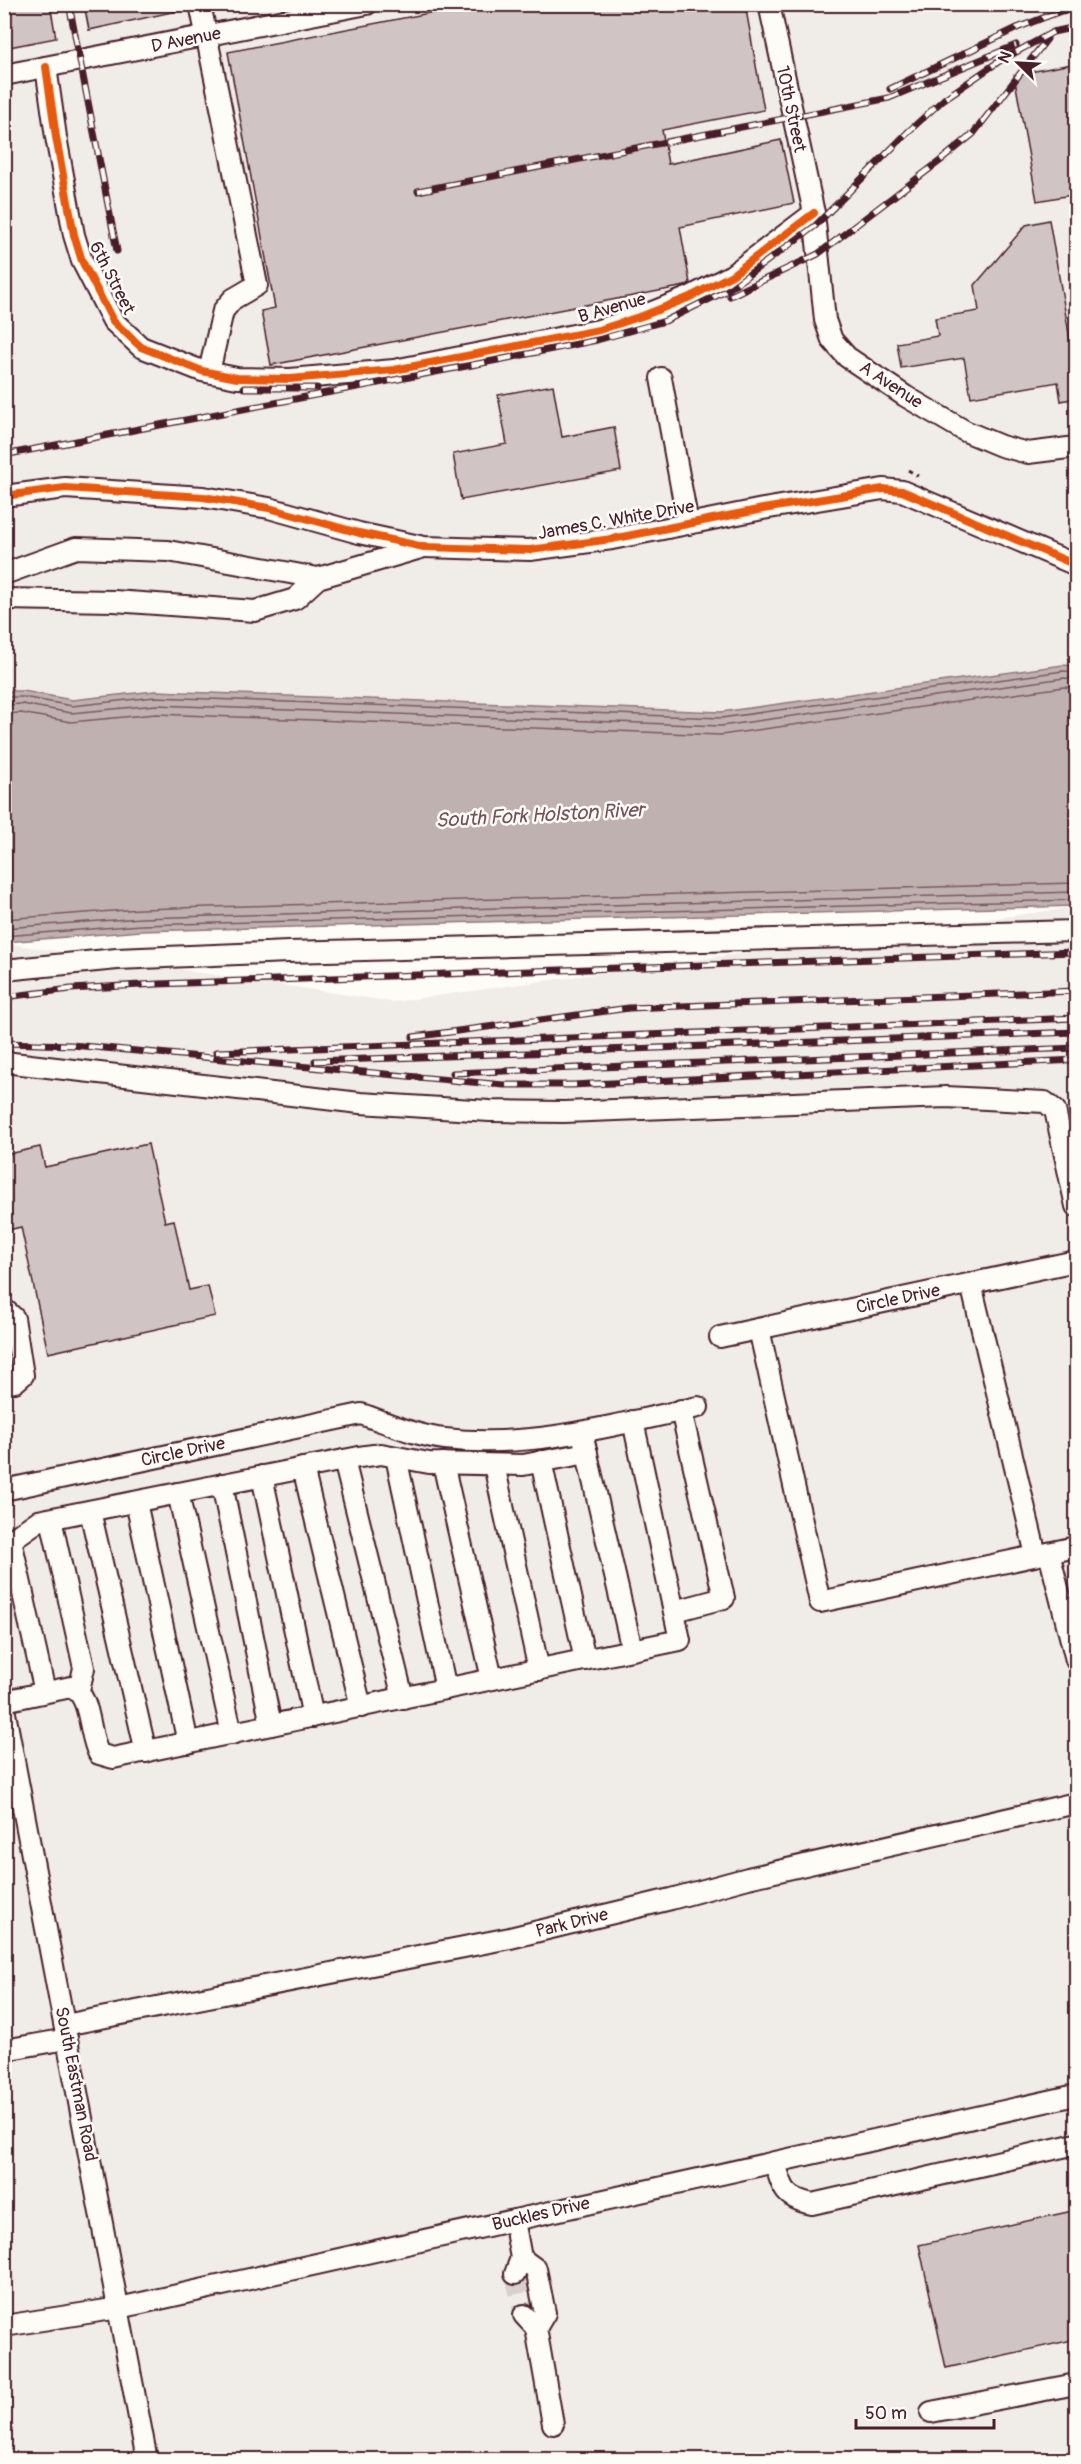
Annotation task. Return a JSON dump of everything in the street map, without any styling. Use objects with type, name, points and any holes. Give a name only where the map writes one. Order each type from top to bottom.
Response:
[{"type":"street","points":[[200,4],[258,285],[233,299],[223,311],[209,372]]},
{"type":"street","name":"D Avenue","points":[[4,75],[367,4]]},
{"type":"street","name":"10th Street","points":[[769,4],[814,213]]},
{"type":"street","name":"6th Street","points":[[46,67],[74,235],[82,261],[113,321],[141,347],[165,358],[237,378],[290,379],[394,370]]},
{"type":"street","name":"B Avenue","points":[[394,370],[598,330],[645,315],[690,297],[732,275],[814,213]]},
{"type":"street","name":"A Avenue","points":[[814,213],[825,320],[832,340],[847,357],[905,396],[965,430],[1001,446],[1028,453],[1077,447]]},
{"type":"street","points":[[661,378],[688,524]]},
{"type":"street","name":"James C. White Drive","points":[[4,496],[65,488],[203,497],[269,508],[359,533],[424,547],[530,550],[593,542],[839,495],[884,489],[902,491],[1077,565]]},
{"type":"street","points":[[4,599],[114,601],[255,611],[295,599],[318,578],[424,547]]},
{"type":"street","points":[[4,574],[76,548],[168,551],[318,578]]},
{"type":"street","points":[[4,970],[117,959],[288,952],[1077,931]]},
{"type":"street","points":[[4,1062],[360,1103],[490,1111],[564,1112],[946,1097],[1045,1102],[1055,1110],[1077,1206]]},
{"type":"street","name":"Circle Drive","points":[[720,1337],[1077,1260]]},
{"type":"street","points":[[971,1284],[1043,1554],[1077,1660]]},
{"type":"street","points":[[4,1309],[14,1318],[23,1375],[15,1382],[4,1384]]},
{"type":"street","points":[[759,1329],[820,1602],[1077,1547]]},
{"type":"street","points":[[632,1650],[582,1432],[689,1409],[724,1598],[675,1611]]},
{"type":"street","name":"Circle Drive","points":[[4,1490],[362,1414],[418,1434],[444,1439],[501,1441],[582,1432]]},
{"type":"street","points":[[4,1701],[72,1687],[79,1690],[84,1699],[94,1746],[99,1754],[113,1758],[680,1640],[633,1421]]},
{"type":"street","points":[[45,1692],[8,1543],[38,1521],[381,1454],[443,1463],[523,1465],[587,1453]]},
{"type":"street","points":[[396,1457],[446,1689]]},
{"type":"street","points":[[344,1460],[403,1698]]},
{"type":"street","points":[[542,1461],[585,1660]]},
{"type":"street","points":[[443,1463],[492,1679]]},
{"type":"street","points":[[495,1465],[539,1670]]},
{"type":"street","points":[[303,1468],[362,1707]]},
{"type":"street","points":[[262,1476],[313,1717]]},
{"type":"street","points":[[222,1484],[271,1725]]},
{"type":"street","points":[[178,1493],[232,1734]]},
{"type":"street","points":[[136,1502],[188,1743]]},
{"type":"street","points":[[90,1511],[146,1752]]},
{"type":"street","points":[[51,1519],[84,1668],[79,1690]]},
{"type":"street","name":"South Eastman Road","points":[[4,1708],[147,2460]]},
{"type":"street","name":"Park Drive","points":[[4,2050],[66,2032],[510,1938],[748,1878],[1077,1803]]},
{"type":"street","name":"Buckles Drive","points":[[4,2325],[119,2308],[1077,2095]]},
{"type":"street","points":[[775,2162],[785,2192],[798,2201],[813,2204],[1077,2144]]},
{"type":"street","points":[[514,2220],[518,2266],[536,2269],[545,2313],[530,2322],[554,2424]]},
{"type":"street","points":[[931,2412],[1077,2384]]},
{"type":"shaded area","points":[[4,5],[1076,5],[1076,667],[1056,666],[721,712],[155,691],[72,700],[23,691],[5,691]]},
{"type":"shaded area","points":[[1076,907],[1076,2459],[5,2459],[4,943],[393,1002]]},
{"type":"water","name":"South Fork Holston River","points":[[1063,665],[1076,666],[1076,906],[141,931],[5,942],[5,691],[23,691],[72,700],[155,691],[721,712]]},
{"type":"building","points":[[4,4],[50,4],[56,38],[4,48]]},
{"type":"building","points":[[84,4],[177,4],[177,11],[89,30]]},
{"type":"building","points":[[476,4],[745,4],[764,110],[662,130],[668,164],[781,140],[794,203],[680,227],[690,283],[685,286],[271,365],[261,311],[275,308],[228,52]]},
{"type":"building","points":[[1077,63],[1077,194],[1037,201],[1014,75]]},
{"type":"building","points":[[1049,220],[1077,379],[1077,398],[1061,401],[1058,382],[971,397],[964,358],[901,368],[897,343],[938,336],[935,318],[979,311],[975,285],[1026,225]]},
{"type":"building","points":[[553,385],[562,437],[614,427],[621,471],[461,500],[453,454],[507,444],[498,395]]},
{"type":"building","points":[[148,1144],[165,1222],[174,1220],[189,1290],[208,1286],[215,1316],[48,1353],[21,1227],[4,1231],[4,1155],[40,1147],[45,1167]]},
{"type":"building","points":[[1077,2210],[1077,2339],[946,2368],[919,2245]]},
{"type":"tunnel","points":[[515,2274],[524,2315]]},
{"type":"railway","points":[[69,4],[117,251]]},
{"type":"railway","points":[[890,89],[1017,28],[1061,11],[1076,9]]},
{"type":"railway","points":[[4,455],[597,340],[665,321],[726,291],[815,226],[944,99],[998,62],[1053,32],[1076,27]]},
{"type":"railway","points":[[730,296],[818,254],[940,161],[973,134],[1047,39]]},
{"type":"railway","points":[[418,191],[889,98],[1016,45]]},
{"type":"railway","points":[[244,388],[317,388]]},
{"type":"railway","points":[[4,997],[71,989],[158,984],[1076,952]]},
{"type":"railway","points":[[413,1037],[629,1008],[1076,991]]},
{"type":"railway","points":[[216,1052],[1076,1018]]},
{"type":"railway","points":[[315,1061],[1076,1032]]},
{"type":"railway","points":[[4,1043],[72,1045],[504,1085],[572,1085],[1076,1060]]},
{"type":"railway","points":[[453,1073],[1076,1048]]},
{"type":"cycle path","points":[[46,67],[74,235],[82,261],[113,321],[141,347],[202,371],[237,378],[290,379],[394,370],[599,330],[690,297],[732,275],[814,213]]},
{"type":"cycle path","points":[[4,496],[65,488],[203,497],[269,508],[359,533],[424,547],[530,550],[612,539],[763,509],[883,489],[902,491],[1076,565]]}]
